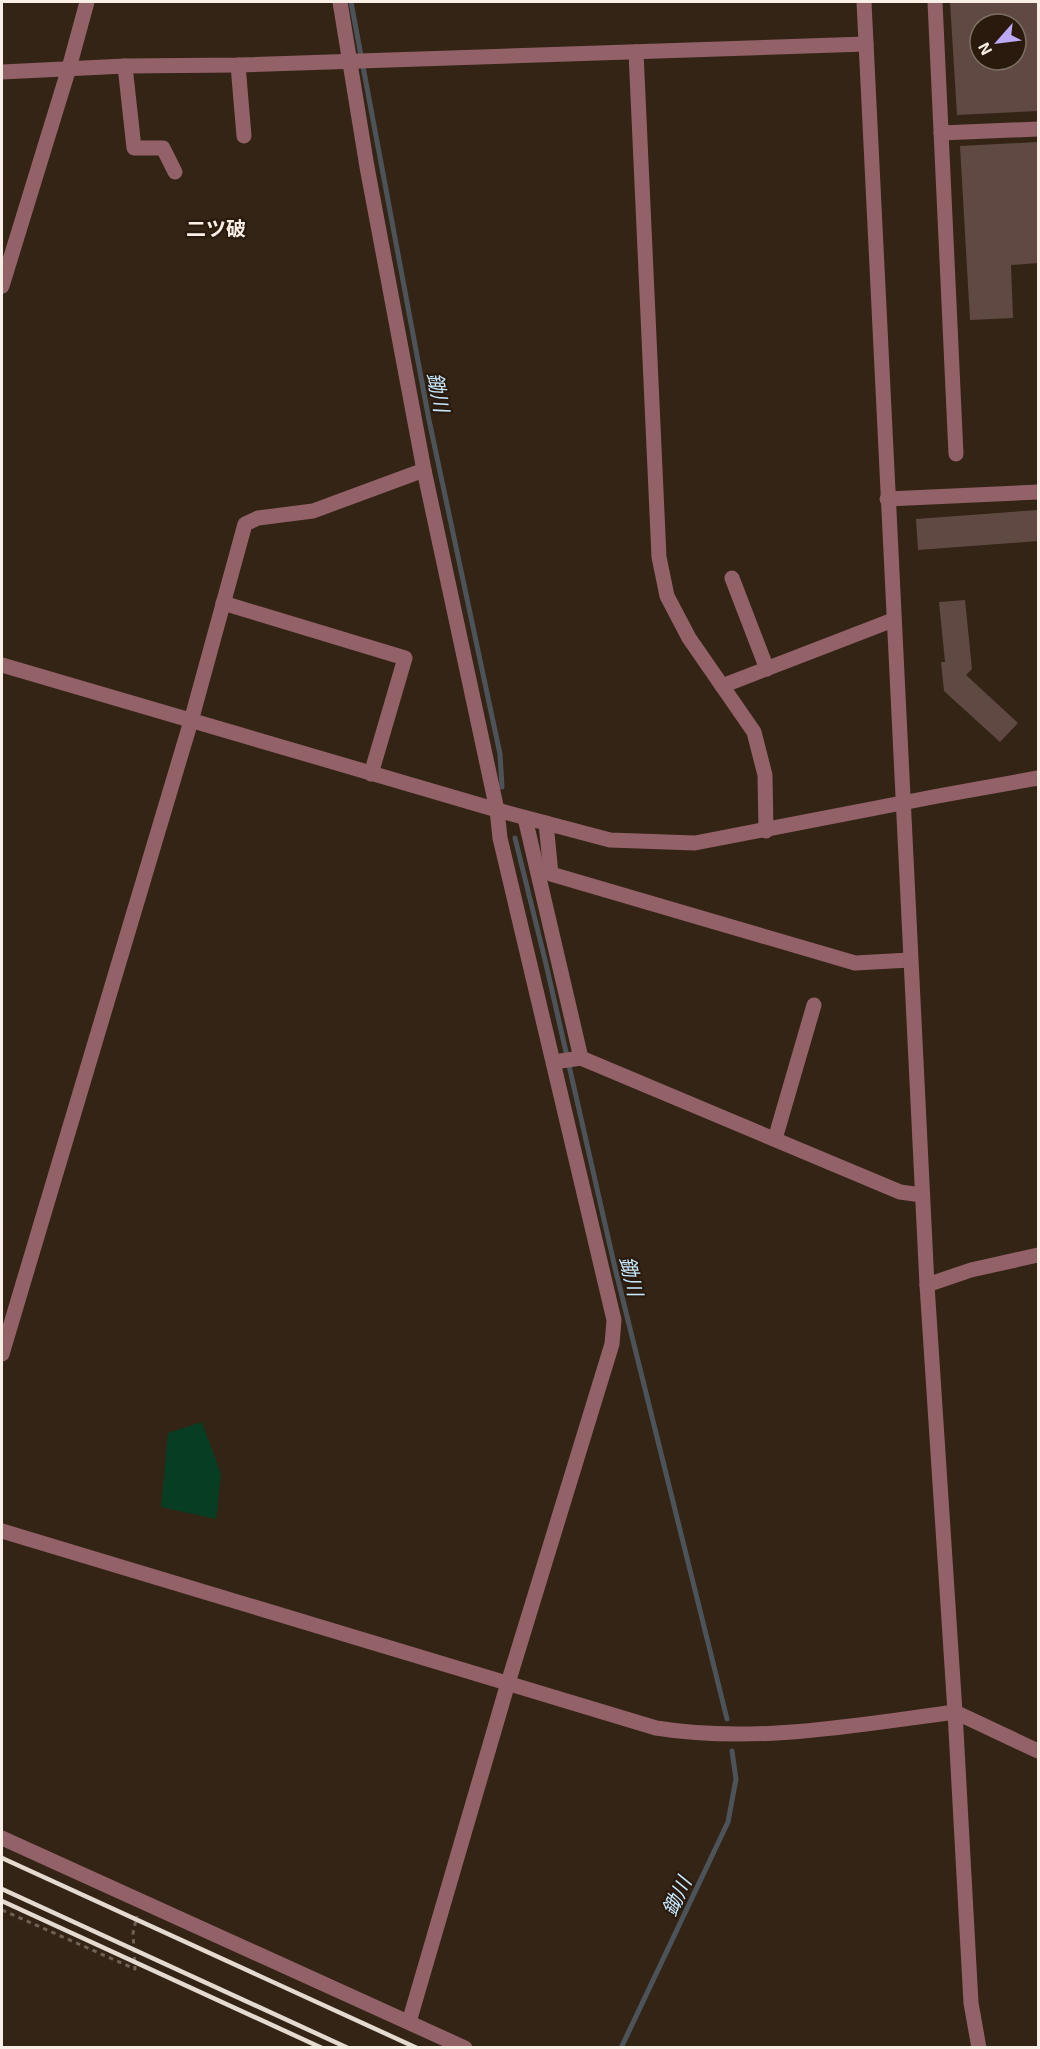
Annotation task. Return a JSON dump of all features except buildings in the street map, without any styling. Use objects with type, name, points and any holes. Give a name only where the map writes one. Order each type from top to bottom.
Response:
[{"type":"street","points":[[2,286],[87,2]]},
{"type":"street","points":[[340,2],[357,60],[367,166],[424,470],[500,838],[556,1062],[614,1320],[612,1344],[508,1683],[409,2022]]},
{"type":"street","points":[[864,2],[927,1285],[955,1712],[971,2003],[979,2048]]},
{"type":"street","points":[[935,2],[956,454]]},
{"type":"street","points":[[2,72],[125,66],[238,65],[866,44]]},
{"type":"street","points":[[636,52],[659,557],[668,596],[689,638],[754,732],[765,775],[766,831]]},
{"type":"street","points":[[238,65],[244,136]]},
{"type":"street","points":[[125,66],[134,148],[163,148],[175,172]]},
{"type":"street","points":[[941,133],[1038,129]]},
{"type":"street","points":[[2,1354],[191,721],[245,524],[258,518],[313,511],[424,470]]},
{"type":"street","points":[[887,499],[1038,492]]},
{"type":"street","points":[[732,578],[767,669]]},
{"type":"street","points":[[223,603],[405,658],[371,774]]},
{"type":"street","points":[[722,686],[893,620]]},
{"type":"street","points":[[2,665],[496,810],[610,840],[695,843],[1038,778]]},
{"type":"street","points":[[525,818],[578,1059]]},
{"type":"street","points":[[546,823],[551,874],[855,963],[910,960]]},
{"type":"street","points":[[775,1139],[814,1005]]},
{"type":"street","points":[[556,1062],[578,1059],[900,1192],[922,1195]]},
{"type":"street","points":[[927,1285],[971,1270],[1038,1254]]},
{"type":"street","points":[[2,1531],[656,1728],[691,1734],[749,1736],[801,1732],[955,1712],[1038,1751]]},
{"type":"street","points":[[2,1838],[465,2048]]},
{"type":"path","points":[[2,1910],[135,1969],[133,1933],[141,1902]]},
{"type":"green space","points":[[202,1422],[221,1474],[216,1519],[161,1507],[168,1433]]},
{"type":"waterway","name":"鋤川","points":[[351,2],[429,420],[500,754],[502,787]]},
{"type":"waterway","name":"鋤川","points":[[515,838],[615,1268],[727,1719]]},
{"type":"waterway","name":"鋤川","points":[[621,2048],[728,1822],[736,1779],[732,1751]]},
{"type":"railway","points":[[2,1858],[417,2048]]},
{"type":"railway","points":[[2,1889],[348,2048]]},
{"type":"railway","points":[[2,1901],[322,2048]]},
{"type":"district","name":"二ツ破","points":[[216,228]]}]
